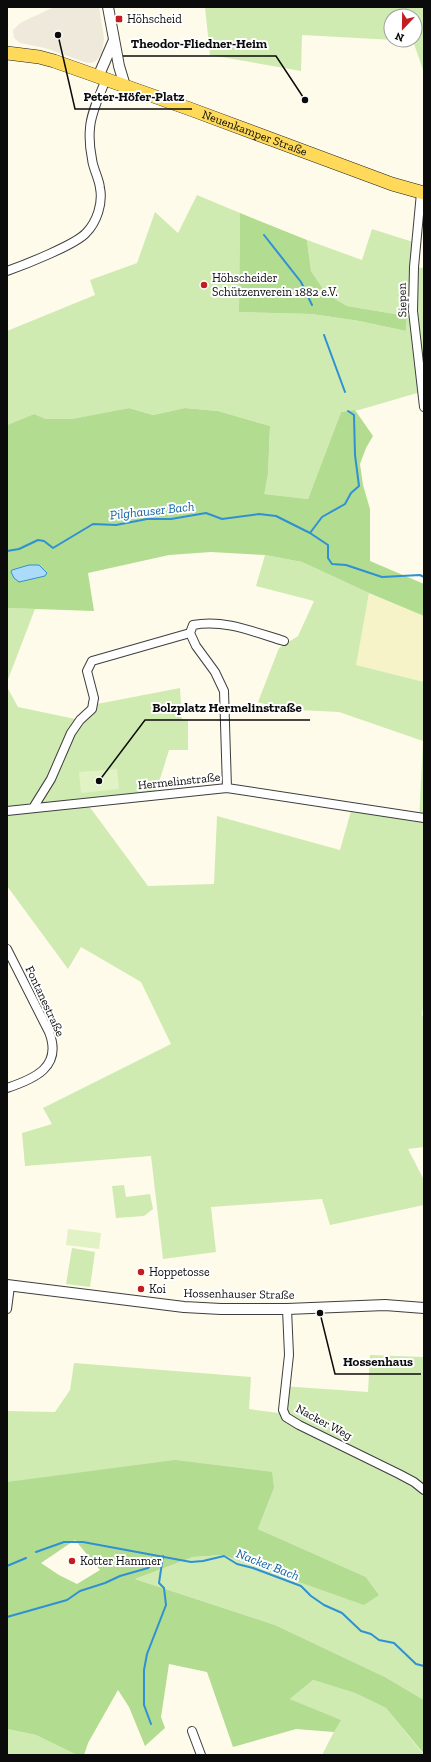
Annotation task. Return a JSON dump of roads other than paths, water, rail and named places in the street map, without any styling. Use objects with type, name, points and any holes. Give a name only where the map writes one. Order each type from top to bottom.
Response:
[{"type":"main road","name":"Neuenkamper Straße","points":[[12,53],[54,61],[392,184],[422,193]]},
{"type":"street","points":[[108,7],[119,66],[125,86]]},
{"type":"street","points":[[7,271],[85,235],[94,223],[99,210],[101,197],[99,183],[92,160],[90,128],[102,78],[114,40]]},
{"type":"street","points":[[102,78],[119,66]]},
{"type":"street","name":"Siepen","points":[[422,193],[414,268],[413,311],[424,407]]},
{"type":"street","points":[[227,788],[224,691],[215,672],[196,646],[190,633],[193,625],[211,623],[236,626],[284,641]]},
{"type":"street","points":[[33,808],[51,779],[71,733],[80,720],[92,709],[94,698],[87,671],[92,661],[190,633]]},
{"type":"street","name":"Hermelinstraße","points":[[7,811],[227,788],[424,818]]},
{"type":"street","name":"Fontanestraße","points":[[7,949],[48,1032],[52,1045],[49,1061],[42,1073],[34,1078],[7,1088]]},
{"type":"street","points":[[7,1310],[8,1285]]},
{"type":"street","name":"Hossenhauser Straße","points":[[8,1285],[196,1308],[287,1309],[385,1305],[424,1308]]},
{"type":"street","name":"Nacker Weg","points":[[287,1309],[289,1355],[283,1410],[286,1417],[299,1425],[399,1474],[414,1482],[424,1490]]},
{"type":"street","points":[[192,1731],[201,1755]]},
{"type":"water","points":[[29,565],[39,565],[47,573],[45,576],[19,582],[14,578],[11,572],[12,570]]},
{"type":"waterway","points":[[264,235],[301,282],[312,305]]},
{"type":"waterway","points":[[324,335],[345,392]]},
{"type":"waterway","points":[[310,533],[322,517],[345,504],[351,493],[359,486],[355,455],[354,415],[348,411]]},
{"type":"waterway","name":"Pilghauser Bach","points":[[7,551],[19,549],[38,540],[44,541],[53,548],[93,524],[116,525],[147,519],[171,519],[206,513],[222,519],[259,514],[276,516],[310,533],[328,545],[328,558],[332,564],[346,565],[382,577],[420,575],[424,577]]},
{"type":"waterway","name":"Nacker Bach","points":[[36,1552],[64,1542],[83,1542],[191,1562],[224,1556],[237,1564],[253,1568],[301,1586],[311,1596],[324,1605],[342,1613],[361,1631],[371,1634],[379,1640],[394,1643],[416,1664],[424,1666]]},
{"type":"waterway","points":[[7,1617],[67,1600],[80,1591],[105,1583],[120,1576],[148,1568],[159,1556]]},
{"type":"waterway","points":[[151,1724],[144,1705],[144,1670],[147,1654],[166,1605],[164,1588],[159,1583],[163,1556]]},
{"type":"waterway","name":"Nacker Bach","points":[[7,1566],[26,1558]]},
{"type":"place","name":"Höhscheid","points":[[119,19]]},
{"type":"place","name":"Peter-Höfer-Platz","points":[[58,35]]},
{"type":"place","name":"Theodor-Fliedner-Heim","points":[[305,100]]},
{"type":"place","name":"Höhscheider Schützenverein 1882 e.V.","points":[[204,285]]},
{"type":"place","name":"Bolzplatz Hermelinstraße","points":[[99,781]]},
{"type":"place","name":"Hoppetosse","points":[[141,1272]]},
{"type":"place","name":"Koi","points":[[141,1289]]},
{"type":"place","name":"Hossenhaus","points":[[320,1313]]},
{"type":"place","name":"Kotter Hammer","points":[[72,1561]]}]
